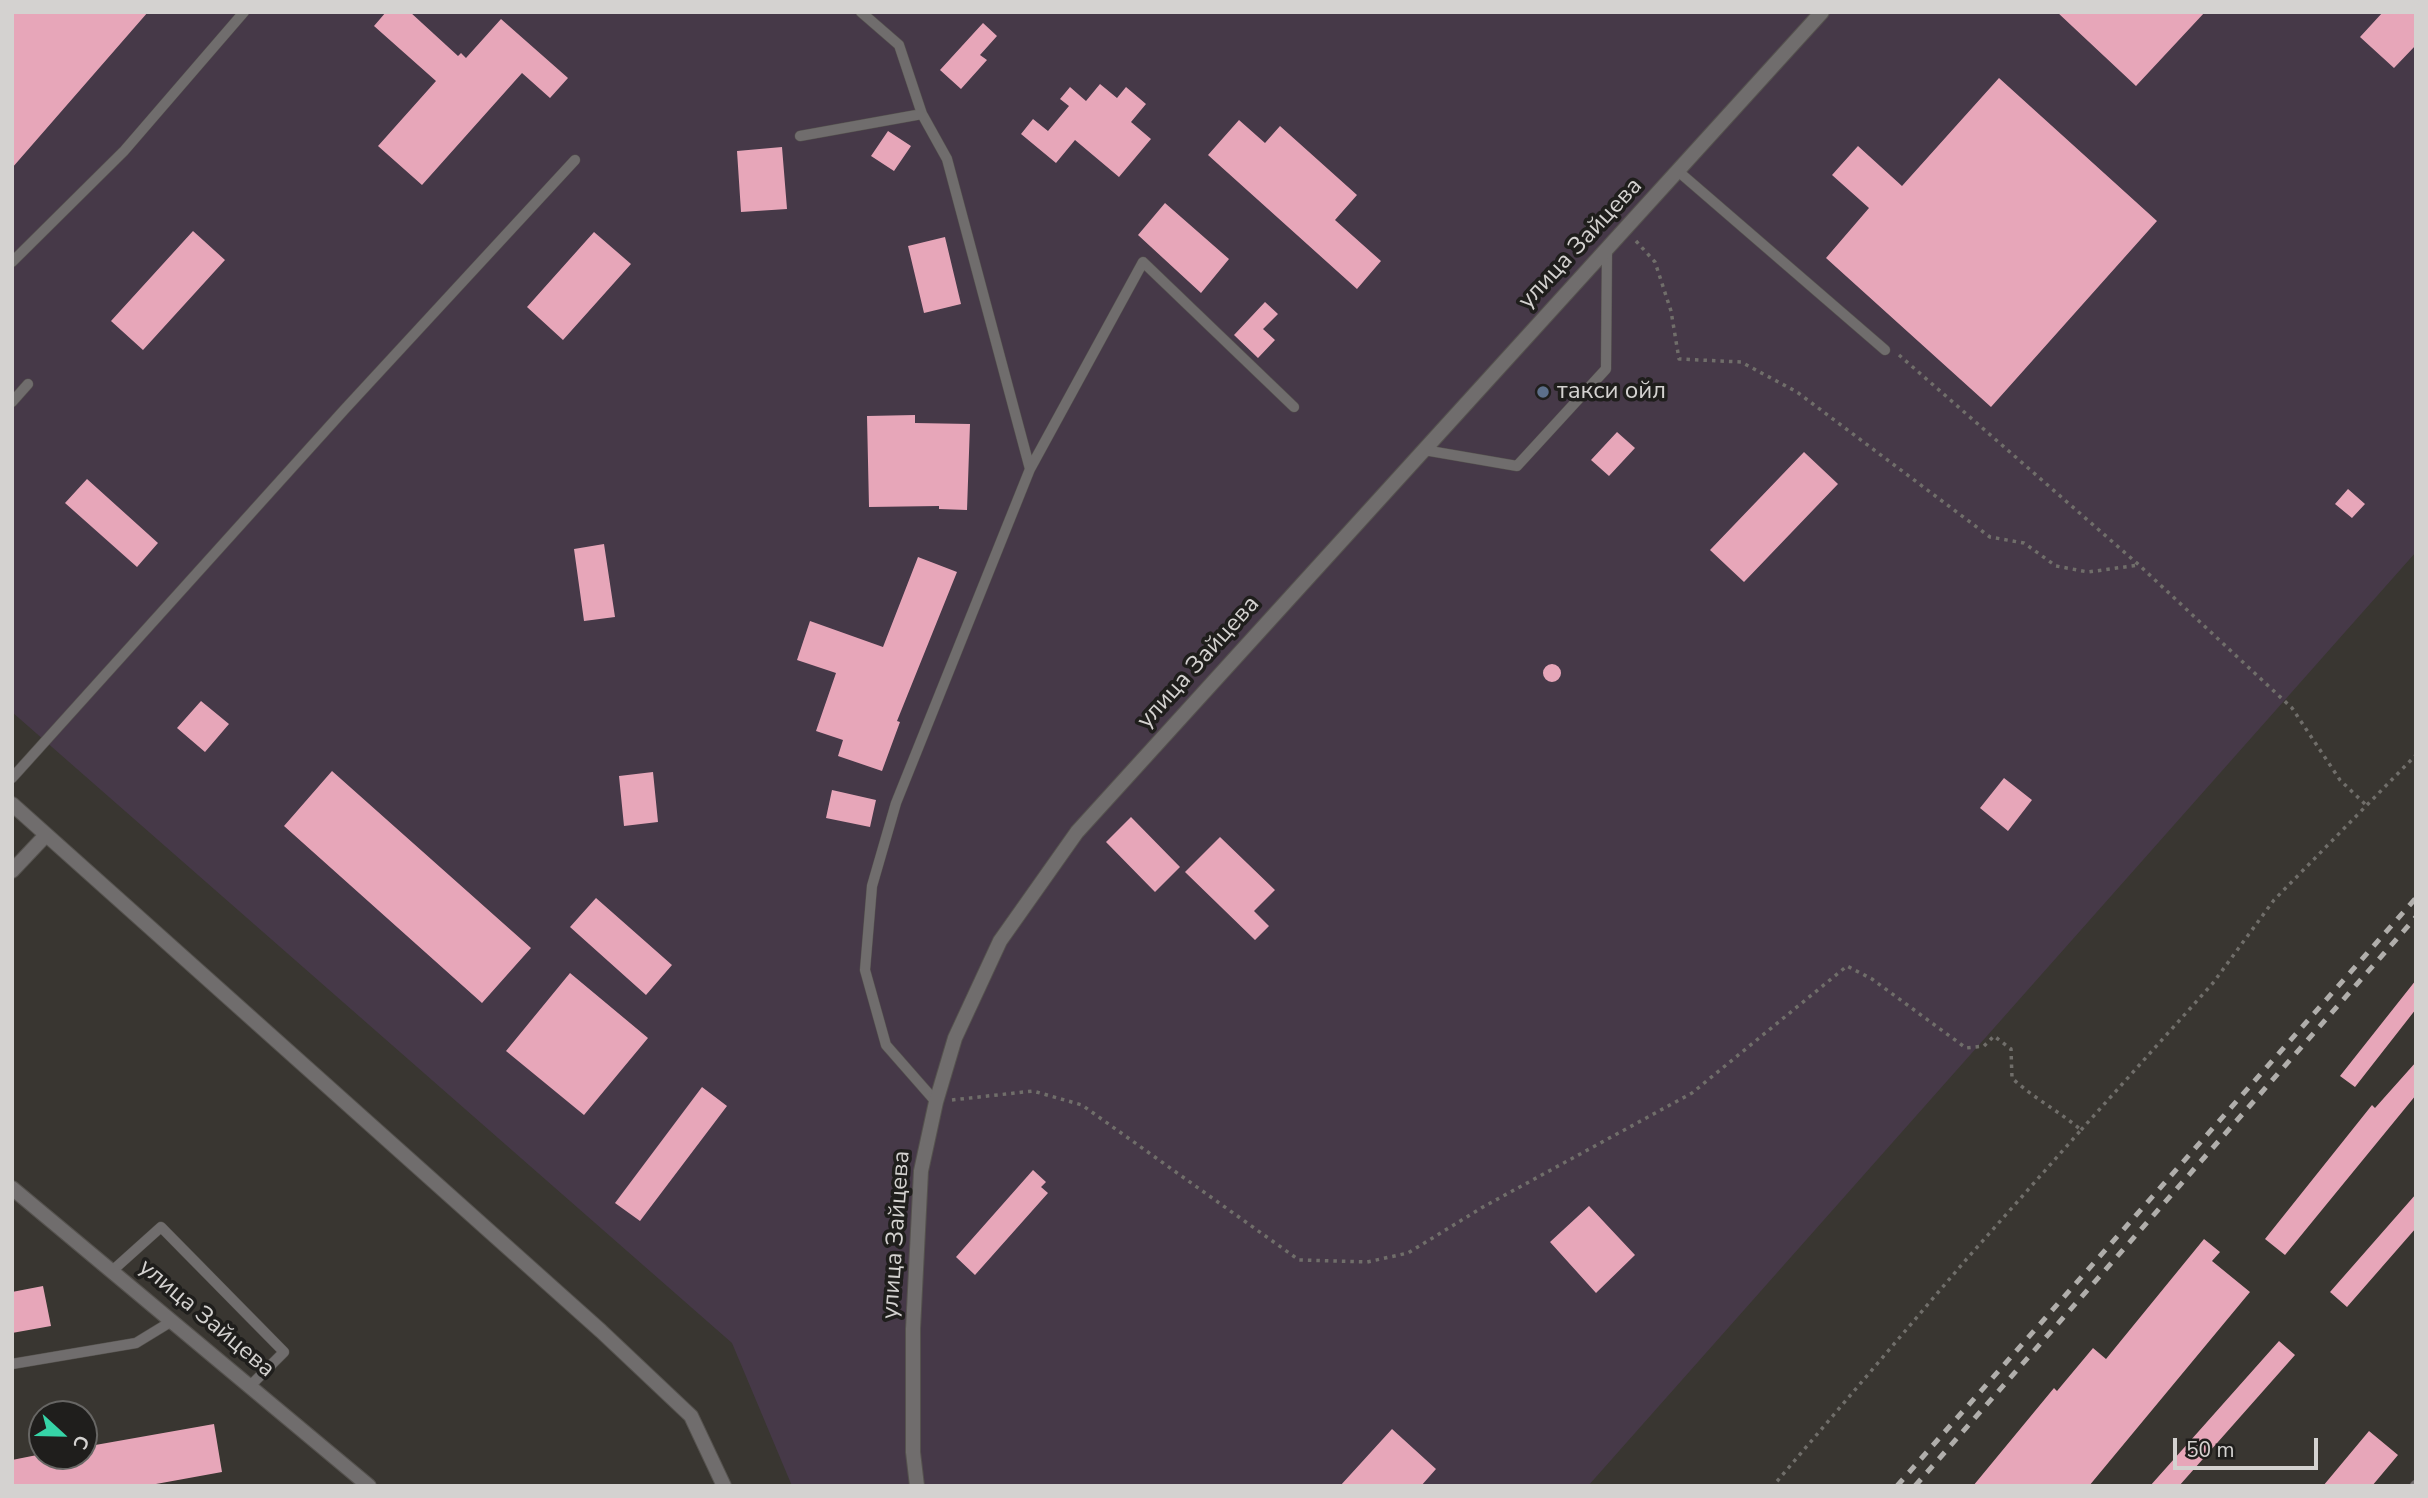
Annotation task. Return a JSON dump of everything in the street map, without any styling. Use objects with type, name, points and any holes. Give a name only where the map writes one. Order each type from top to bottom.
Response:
[{"type":"street","name":"улица Зайцева","points":[[917,1486],[913,1452],[914,1302],[921,1171],[936,1102],[955,1038],[1000,941],[1077,832],[1822,12]]},
{"type":"street","points":[[12,804],[601,1331],[691,1416],[724,1486]]},
{"type":"street","points":[[12,871],[46,835]]},
{"type":"street","name":"улица Зайцева","points":[[12,1188],[368,1486]]},
{"type":"lane","points":[[12,262],[124,151],[244,12]]},
{"type":"lane","points":[[861,12],[899,45],[922,114],[947,159],[1030,470]]},
{"type":"lane","points":[[800,136],[922,114]]},
{"type":"lane","points":[[12,778],[335,420],[575,160]]},
{"type":"lane","points":[[1679,172],[1885,350]]},
{"type":"lane","points":[[1424,450],[1517,466],[1606,369],[1607,248]]},
{"type":"lane","points":[[936,1102],[886,1045],[865,970],[872,887],[896,803],[1030,470],[1143,262],[1294,407]]},
{"type":"lane","points":[[12,402],[28,384]]},
{"type":"lane","points":[[112,1271],[161,1227],[284,1352],[250,1386]]},
{"type":"lane","points":[[12,1364],[136,1343],[172,1321]]},
{"type":"path","points":[[1624,229],[1655,262],[1671,311],[1679,359],[1741,362],[1797,392],[1990,537],[2024,543],[2056,566],[2088,572],[2139,565]]},
{"type":"path","points":[[1885,350],[1899,355],[2139,565],[2292,708],[2340,780],[2367,806]]},
{"type":"path","points":[[1773,1486],[1964,1262],[2213,983],[2274,900],[2416,755]]},
{"type":"path","points":[[936,1102],[1033,1091],[1082,1105],[1299,1260],[1367,1262],[1408,1253],[1483,1207],[1692,1093],[1847,967],[1872,979],[1966,1048],[1984,1046],[1994,1036],[2011,1049],[2012,1078],[2029,1094],[2053,1107],[2081,1130]]},
{"type":"shaded area","points":[[12,12],[2416,12],[2416,552],[1588,1486],[792,1486],[732,1343],[12,712]]},
{"type":"building","points":[[12,12],[148,12],[12,168]]},
{"type":"building","points":[[386,12],[410,12],[458,56],[461,53],[466,58],[501,19],[568,78],[550,98],[522,73],[422,185],[378,146],[436,81],[374,26]]},
{"type":"building","points":[[2057,12],[2205,12],[2136,86]]},
{"type":"building","points":[[2383,12],[2416,12],[2416,45],[2394,68],[2360,37]]},
{"type":"building","points":[[983,23],[997,36],[980,55],[987,60],[961,89],[940,70]]},
{"type":"building","points":[[1999,78],[2157,221],[1991,407],[1826,258],[1869,208],[1832,175],[1858,146],[1902,186]]},
{"type":"building","points":[[1100,84],[1117,98],[1126,87],[1146,104],[1131,122],[1151,139],[1119,177],[1075,140],[1056,163],[1021,134],[1033,119],[1048,131],[1069,106],[1060,99],[1070,87],[1086,101]]},
{"type":"building","points":[[1239,120],[1265,143],[1280,126],[1357,195],[1335,220],[1381,261],[1357,289],[1208,155]]},
{"type":"building","points":[[888,131],[911,146],[894,171],[871,156]]},
{"type":"building","points":[[782,147],[787,209],[741,212],[737,151]]},
{"type":"building","points":[[1165,203],[1229,259],[1201,293],[1138,235]]},
{"type":"building","points":[[193,231],[225,260],[143,350],[111,321]]},
{"type":"building","points":[[594,232],[631,264],[563,340],[527,307]]},
{"type":"building","points":[[945,237],[961,304],[924,313],[908,246]]},
{"type":"building","points":[[1265,302],[1278,314],[1263,329],[1275,340],[1258,358],[1234,335]]},
{"type":"building","points":[[915,415],[915,423],[970,424],[967,510],[939,509],[939,506],[869,507],[867,416]]},
{"type":"building","points":[[1617,432],[1635,448],[1609,476],[1591,460]]},
{"type":"building","points":[[1804,452],[1838,484],[1744,582],[1710,550]]},
{"type":"building","points":[[87,479],[158,543],[137,567],[65,503]]},
{"type":"building","points":[[2348,489],[2365,504],[2352,518],[2335,504]]},
{"type":"building","points":[[604,544],[615,617],[584,621],[574,549]]},
{"type":"building","points":[[918,557],[957,572],[897,721],[900,722],[882,771],[838,756],[843,740],[816,731],[836,673],[797,660],[810,621],[883,647]]},
{"type":"building","points":[[1548,664],[1556,664],[1561,673],[1559,680],[1548,682],[1543,677],[1543,669]]},
{"type":"building","points":[[201,701],[229,724],[205,752],[177,728]]},
{"type":"building","points":[[332,771],[531,948],[482,1003],[284,826]]},
{"type":"building","points":[[653,772],[658,822],[624,826],[619,776]]},
{"type":"building","points":[[2004,778],[2032,800],[2008,831],[1980,808]]},
{"type":"building","points":[[832,790],[876,800],[870,827],[826,818]]},
{"type":"building","points":[[1131,817],[1180,867],[1155,892],[1106,842]]},
{"type":"building","points":[[1220,837],[1275,890],[1254,911],[1269,926],[1255,940],[1185,872]]},
{"type":"building","points":[[596,898],[672,965],[646,995],[570,927]]},
{"type":"building","points":[[570,973],[648,1038],[584,1115],[506,1051]]},
{"type":"building","points":[[2416,980],[2416,1009],[2355,1087],[2340,1076]]},
{"type":"building","points":[[2416,1062],[2416,1095],[2285,1255],[2265,1239],[2372,1105],[2375,1108]]},
{"type":"building","points":[[702,1087],[727,1106],[640,1221],[615,1203]]},
{"type":"building","points":[[1033,1170],[1046,1182],[1041,1187],[1048,1193],[975,1275],[956,1257]]},
{"type":"building","points":[[2416,1194],[2416,1228],[2347,1307],[2330,1292]]},
{"type":"building","points":[[1589,1206],[1635,1255],[1596,1293],[1550,1242]]},
{"type":"building","points":[[2204,1239],[2220,1252],[2212,1261],[2250,1292],[2089,1486],[1973,1486],[2054,1388],[2057,1391],[2093,1348],[2106,1359]]},
{"type":"building","points":[[43,1286],[51,1326],[12,1333],[12,1292]]},
{"type":"building","points":[[2279,1341],[2295,1355],[2179,1486],[2150,1486]]},
{"type":"building","points":[[214,1424],[222,1472],[145,1486],[12,1486],[12,1460],[28,1457],[28,1470],[98,1470],[98,1445]]},
{"type":"building","points":[[1392,1429],[1436,1469],[1421,1486],[1340,1486]]},
{"type":"building","points":[[2369,1431],[2398,1455],[2372,1486],[2323,1486]]},
{"type":"railway","points":[[1897,1486],[2416,898]]},
{"type":"railway","points":[[1915,1486],[2416,917]]},
{"type":"place","name":"такси ойл","points":[[1543,392]]}]
